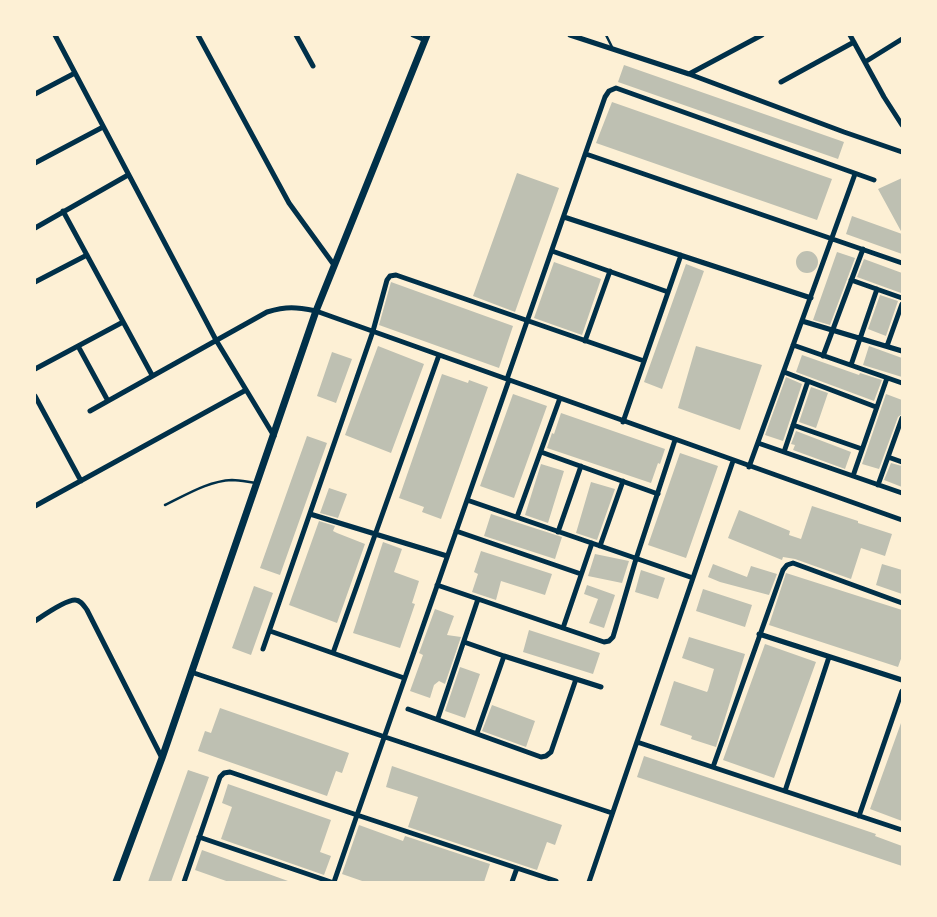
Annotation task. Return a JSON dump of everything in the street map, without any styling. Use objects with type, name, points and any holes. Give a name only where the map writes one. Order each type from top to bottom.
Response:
[{"type":"main road","points":[[116,882],[162,758],[316,311],[426,37]]},
{"type":"street","points":[[55,35],[216,340],[274,436]]},
{"type":"street","points":[[198,35],[289,203],[334,265]]},
{"type":"street","points":[[296,35],[313,66]]},
{"type":"street","points":[[413,35],[426,37]]},
{"type":"street","points":[[570,35],[689,74],[902,152]]},
{"type":"street","points":[[689,74],[762,35]]},
{"type":"street","points":[[850,35],[884,97],[902,125]]},
{"type":"street","points":[[865,62],[902,39]]},
{"type":"street","points":[[781,82],[854,42]]},
{"type":"street","points":[[35,94],[75,72]]},
{"type":"street","points":[[199,838],[333,882],[467,500],[605,97],[609,91],[616,88],[874,180]]},
{"type":"street","points":[[35,163],[103,127]]},
{"type":"street","points":[[586,154],[902,263]]},
{"type":"street","points":[[749,467],[855,174]]},
{"type":"street","points":[[35,228],[128,175]]},
{"type":"street","points":[[63,211],[152,375]]},
{"type":"street","points":[[564,217],[811,298]]},
{"type":"street","points":[[823,356],[862,249]]},
{"type":"street","points":[[552,251],[668,292]]},
{"type":"street","points":[[35,282],[86,255]]},
{"type":"street","points":[[623,422],[681,255]]},
{"type":"street","points":[[585,341],[610,271]]},
{"type":"street","points":[[263,649],[373,331],[387,280],[390,276],[396,275],[644,361]]},
{"type":"street","points":[[851,280],[902,298]]},
{"type":"street","points":[[850,365],[877,289]]},
{"type":"street","points":[[887,346],[902,304]]},
{"type":"street","points":[[90,411],[268,312],[283,307],[316,311],[902,520]]},
{"type":"street","points":[[802,321],[902,351]]},
{"type":"street","points":[[35,369],[123,322]]},
{"type":"street","points":[[78,346],[108,401]]},
{"type":"street","points":[[793,346],[902,383]]},
{"type":"street","points":[[333,653],[439,355]]},
{"type":"street","points":[[784,372],[876,407]]},
{"type":"street","points":[[853,476],[886,378]]},
{"type":"street","points":[[784,452],[808,382]]},
{"type":"street","points":[[35,506],[246,390]]},
{"type":"street","points":[[35,396],[80,481]]},
{"type":"street","points":[[517,517],[560,398]]},
{"type":"street","points":[[878,485],[902,418]]},
{"type":"street","points":[[793,425],[862,449]]},
{"type":"street","points":[[437,585],[604,642],[609,641],[613,637],[675,440]]},
{"type":"street","points":[[758,443],[902,493]]},
{"type":"street","points":[[541,452],[658,494]]},
{"type":"street","points":[[888,457],[902,462]]},
{"type":"street","points":[[589,882],[734,461]]},
{"type":"street","points":[[558,532],[580,466]]},
{"type":"street","points":[[600,546],[623,482]]},
{"type":"street","points":[[467,500],[693,578]]},
{"type":"street","points":[[310,514],[447,556]]},
{"type":"street","points":[[456,531],[581,574]]},
{"type":"street","points":[[563,628],[592,543]]},
{"type":"street","points":[[713,767],[783,570],[787,565],[793,563],[902,603]]},
{"type":"street","points":[[438,718],[478,599]]},
{"type":"street","points":[[35,621],[67,602],[75,600],[82,603],[162,758]]},
{"type":"street","points":[[270,631],[404,678]]},
{"type":"street","points":[[760,634],[902,680]]},
{"type":"street","points":[[464,642],[601,687]]},
{"type":"street","points":[[477,733],[504,656]]},
{"type":"street","points":[[785,791],[829,657]]},
{"type":"street","points":[[191,672],[612,813]]},
{"type":"street","points":[[408,709],[438,718],[541,757],[551,752],[576,679]]},
{"type":"street","points":[[859,816],[902,691]]},
{"type":"street","points":[[637,742],[902,830]]},
{"type":"street","points":[[184,882],[220,777],[224,773],[230,772],[357,816],[556,880]]},
{"type":"street","points":[[512,882],[517,868]]},
{"type":"lane","points":[[606,35],[612,49]]},
{"type":"lane","points":[[165,505],[206,485],[220,481],[233,480],[257,483]]},
{"type":"building","points":[[624,65],[844,142],[838,159],[618,82]]},
{"type":"building","points":[[612,102],[832,179],[817,220],[596,143]]},
{"type":"building","points":[[517,173],[559,188],[515,312],[473,296]]},
{"type":"building","points":[[902,178],[902,233],[878,189]]},
{"type":"building","points":[[852,216],[902,234],[902,254],[846,234]]},
{"type":"building","points":[[807,251],[815,254],[818,262],[815,270],[807,273],[799,270],[796,262],[799,254]]},
{"type":"building","points":[[837,252],[855,258],[830,325],[813,320]]},
{"type":"building","points":[[864,259],[902,273],[901,293],[857,277]]},
{"type":"building","points":[[554,262],[601,279],[582,335],[534,318]]},
{"type":"building","points":[[686,264],[704,271],[662,389],[644,382]]},
{"type":"building","points":[[391,282],[513,326],[499,368],[379,325]]},
{"type":"building","points":[[880,295],[898,301],[886,336],[868,329]]},
{"type":"building","points":[[378,346],[424,364],[391,453],[345,435]]},
{"type":"building","points":[[696,346],[762,365],[740,430],[678,408]]},
{"type":"building","points":[[869,346],[902,358],[902,377],[863,365]]},
{"type":"building","points":[[332,352],[352,359],[336,403],[317,396]]},
{"type":"building","points":[[802,355],[859,375],[860,373],[882,380],[874,401],[796,372]]},
{"type":"building","points":[[442,374],[468,383],[469,380],[488,387],[441,519],[422,512],[424,507],[399,498]]},
{"type":"building","points":[[786,377],[802,384],[783,441],[765,435]]},
{"type":"building","points":[[811,387],[828,393],[816,428],[799,422]]},
{"type":"building","points":[[513,394],[547,406],[514,498],[480,486]]},
{"type":"building","points":[[886,394],[902,400],[902,414],[898,417],[879,469],[862,464]]},
{"type":"building","points":[[561,413],[665,449],[651,483],[547,448]]},
{"type":"building","points":[[796,431],[851,452],[845,469],[793,450],[795,445],[791,444]]},
{"type":"building","points":[[307,436],[327,443],[280,575],[260,568]]},
{"type":"building","points":[[680,453],[718,466],[686,558],[648,545]]},
{"type":"building","points":[[891,463],[902,466],[902,487],[884,480]]},
{"type":"building","points":[[541,464],[564,471],[548,523],[525,515]]},
{"type":"building","points":[[591,482],[615,489],[597,540],[576,533]]},
{"type":"building","points":[[329,488],[347,494],[338,518],[320,513]]},
{"type":"building","points":[[812,506],[892,534],[885,556],[861,548],[851,579],[795,559],[783,557],[782,560],[728,538],[739,510],[790,531],[789,535],[801,539]]},
{"type":"building","points":[[491,514],[562,537],[555,559],[484,536]]},
{"type":"building","points":[[319,521],[335,526],[333,531],[365,544],[337,623],[289,605]]},
{"type":"building","points":[[383,542],[402,549],[394,572],[419,581],[412,603],[415,604],[400,648],[353,633]]},
{"type":"building","points":[[481,551],[552,574],[545,595],[501,581],[496,600],[472,592],[478,574],[474,572]]},
{"type":"building","points":[[595,554],[629,561],[622,583],[588,576]]},
{"type":"building","points":[[713,564],[747,577],[751,566],[777,574],[769,595],[708,577]]},
{"type":"building","points":[[882,564],[902,570],[902,594],[876,585]]},
{"type":"building","points":[[641,570],[665,578],[658,599],[635,592]]},
{"type":"building","points":[[786,573],[902,610],[902,656],[898,667],[769,625]]},
{"type":"building","points":[[587,585],[615,595],[604,628],[589,623],[598,599],[584,594]]},
{"type":"building","points":[[254,586],[273,593],[251,655],[232,648]]},
{"type":"building","points":[[703,589],[752,605],[745,627],[696,611]]},
{"type":"building","points":[[435,609],[454,616],[447,635],[461,637],[445,684],[439,681],[434,685],[430,698],[410,691],[423,655],[419,653]]},
{"type":"building","points":[[529,630],[600,653],[593,674],[523,652]]},
{"type":"building","points":[[689,637],[745,654],[716,747],[691,739],[692,736],[660,725],[674,681],[707,692],[708,690],[714,669],[682,658]]},
{"type":"building","points":[[765,644],[816,662],[774,778],[723,760]]},
{"type":"building","points":[[460,667],[480,674],[465,718],[445,711]]},
{"type":"building","points":[[492,705],[535,721],[526,747],[482,731]]},
{"type":"building","points":[[220,708],[349,753],[342,773],[336,771],[327,796],[198,751],[205,731],[211,733]]},
{"type":"building","points":[[902,723],[902,821],[870,809]]},
{"type":"building","points":[[644,756],[876,834],[875,836],[902,846],[902,866],[637,777]]},
{"type":"building","points":[[392,766],[562,825],[555,845],[547,842],[537,870],[408,827],[418,797],[386,787]]},
{"type":"building","points":[[188,770],[209,777],[171,882],[148,882]]},
{"type":"building","points":[[228,784],[331,820],[320,852],[331,856],[324,875],[221,839],[232,807],[222,803]]},
{"type":"building","points":[[359,825],[403,841],[405,836],[490,864],[484,882],[365,882],[342,874]]},
{"type":"building","points":[[202,850],[288,882],[229,882],[195,870]]}]
